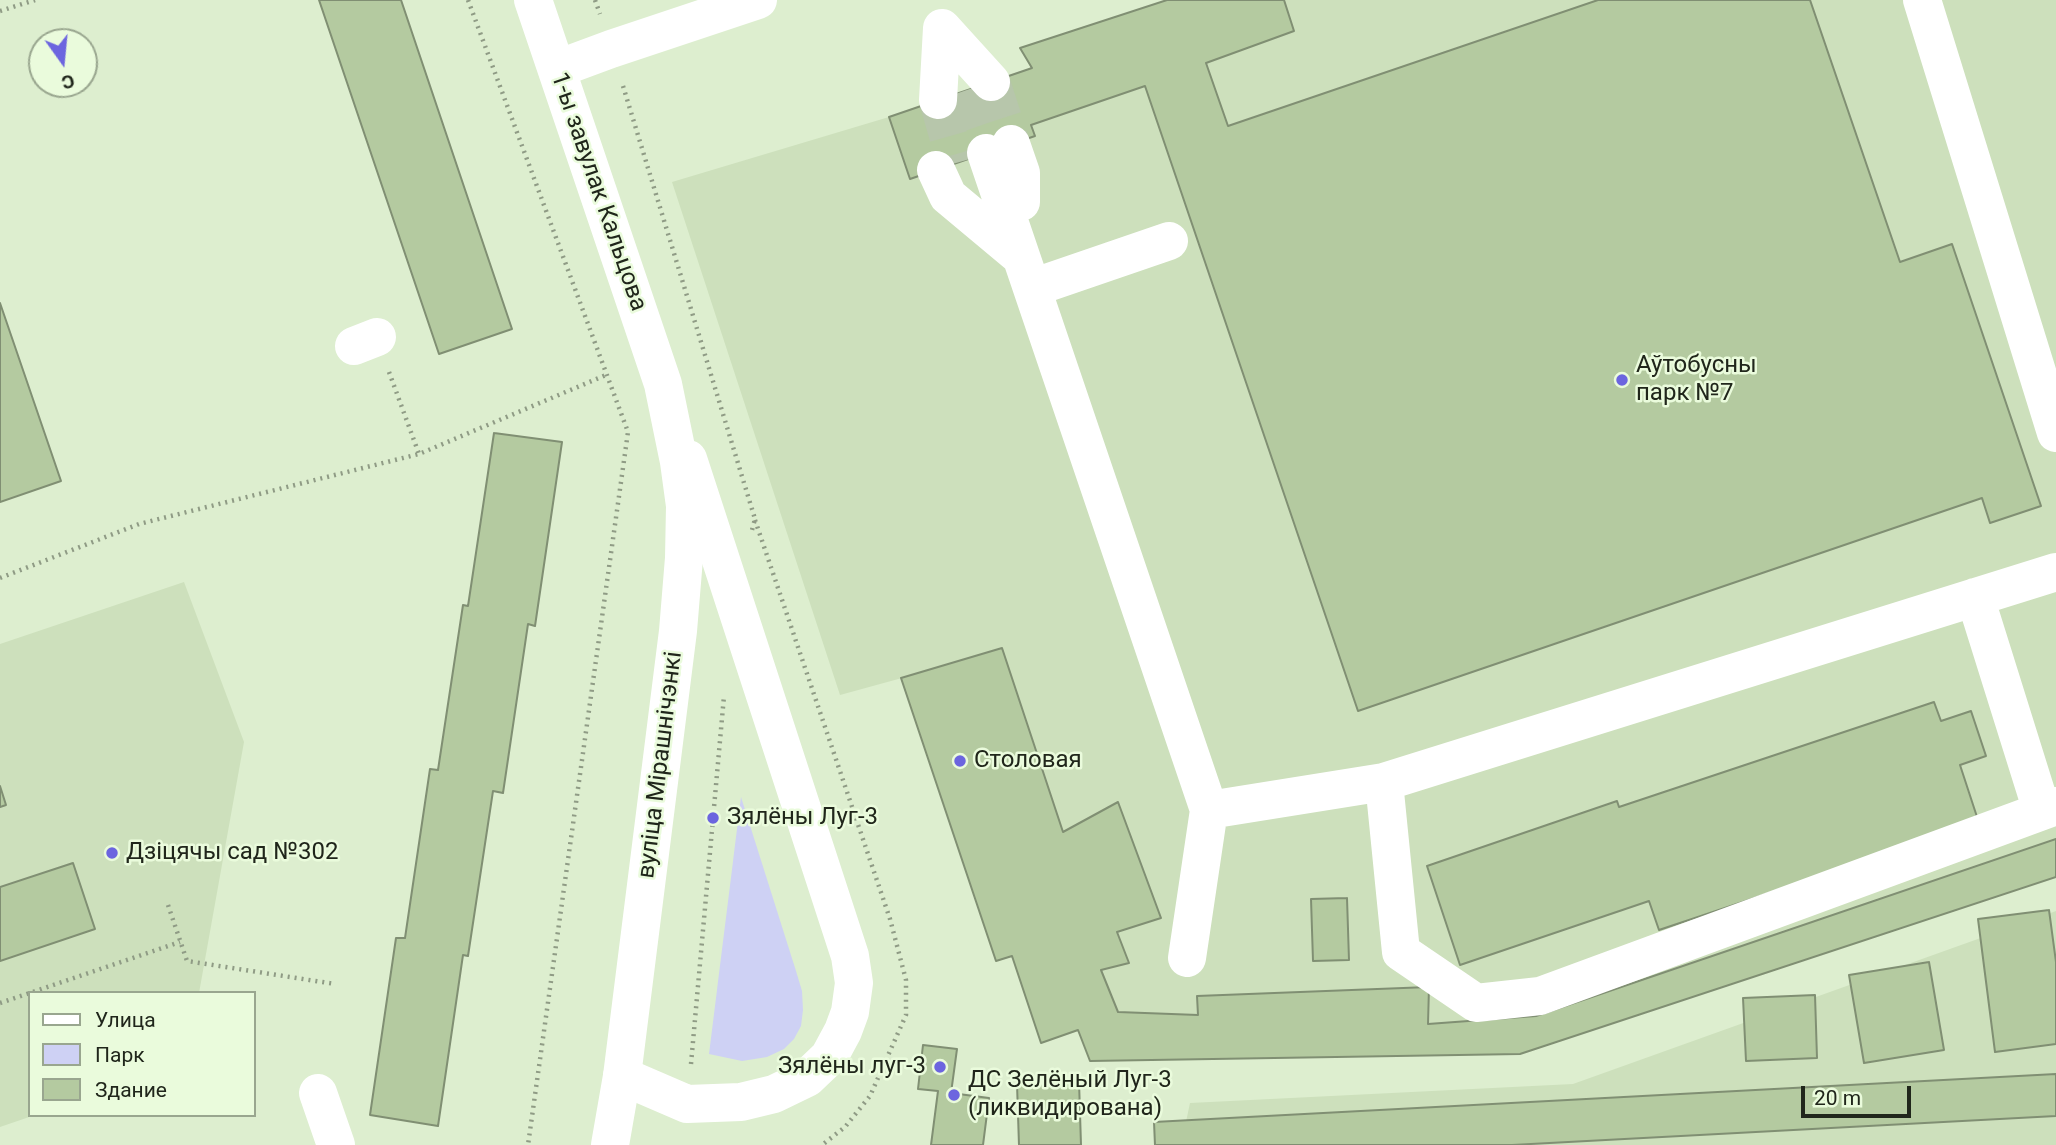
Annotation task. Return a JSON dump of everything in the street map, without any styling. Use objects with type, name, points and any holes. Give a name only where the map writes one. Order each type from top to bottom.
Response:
[{"type":"main road","name":"1-ы завулак Кальцова","points":[[533,0],[663,384]]},
{"type":"main road","points":[[558,69],[758,0]]},
{"type":"main road","points":[[1922,0],[2056,433]]},
{"type":"main road","points":[[937,14],[952,95],[937,14]]},
{"type":"main road","points":[[1027,273],[948,196],[972,157],[1027,273],[1209,810],[1187,958]]},
{"type":"main road","points":[[1027,273],[1169,241]]},
{"type":"main road","points":[[622,1076],[687,1104],[741,1102],[774,1094],[807,1078],[829,1057],[850,1012],[853,983],[850,956],[663,384]]},
{"type":"main road","name":"вуліца Мірашнічэнкі","points":[[610,1145],[622,1076],[677,645],[684,558],[685,506],[680,462],[663,384]]},
{"type":"main road","points":[[1209,810],[1384,782],[2056,572]]},
{"type":"main road","points":[[1384,782],[1401,952],[1476,1003],[1540,996],[2049,808],[1975,597]]},
{"type":"main road","points":[[318,1093],[336,1145]]},
{"type":"path","points":[[0,12],[34,0]]},
{"type":"path","points":[[468,0],[628,432],[528,1145]]},
{"type":"path","points":[[372,348],[419,454]]},
{"type":"path","points":[[0,578],[139,524],[419,454],[606,375]]},
{"type":"path","points":[[168,905],[187,961],[335,984]]},
{"type":"path","points":[[35,991],[180,942]]},
{"type":"path","points":[[0,1003],[28,994]]},
{"type":"shaded area","points":[[1167,0],[2056,0],[2056,877],[1520,1054],[1090,1061],[1078,1031],[1041,1043],[1012,957],[996,961],[902,678],[840,695],[672,182],[889,117],[1031,68],[1020,48]]},
{"type":"shaded area","name":"Дзіцячы сад №302","points":[[184,582],[244,742],[199,991],[28,991],[29,1117],[0,1127],[0,644]]},
{"type":"shaded area","points":[[2056,911],[2056,1145],[1181,1145],[1190,1103],[1573,1084]]},
{"type":"green space","points":[[741,797],[802,991],[803,1010],[801,1026],[784,1049],[767,1057],[742,1061],[709,1054]]},
{"type":"building","points":[[319,0],[401,0],[512,329],[439,354]]},
{"type":"building","name":"Аўтобусны парк №7","points":[[1167,0],[1284,0],[1294,31],[1206,63],[1228,126],[1598,0],[1810,0],[1900,262],[1952,244],[2041,506],[1990,523],[1982,498],[1358,711],[1145,86],[1031,125],[1035,136],[910,179],[889,117],[1032,68],[1020,48]]},
{"type":"building","points":[[0,303],[61,481],[0,502]]},
{"type":"building","points":[[494,433],[562,442],[535,626],[528,624],[503,793],[493,791],[468,956],[463,955],[438,1126],[370,1115],[396,938],[405,938],[430,769],[438,770],[463,605],[468,606]]},
{"type":"building","points":[[1002,648],[1063,832],[1118,802],[1161,918],[1117,932],[1129,963],[1101,970],[1118,1012],[1198,1015],[1197,996],[1429,987],[1428,1024],[1536,1016],[2056,839],[2056,877],[1520,1054],[1090,1061],[1078,1030],[1041,1043],[1012,956],[996,961],[901,678]]},
{"type":"building","points":[[1934,702],[1941,721],[1971,711],[1986,756],[1960,765],[1979,823],[1659,930],[1649,901],[1460,965],[1427,866],[1617,801],[1619,807]]},
{"type":"building","points":[[0,786],[6,805],[0,807]]},
{"type":"building","points":[[73,863],[95,929],[0,961],[0,887]]},
{"type":"building","points":[[1347,898],[1349,960],[1313,961],[1311,899]]},
{"type":"building","points":[[2049,910],[2056,962],[2056,1044],[1995,1052],[1978,919]]},
{"type":"building","points":[[1929,962],[1944,1050],[1864,1063],[1849,975]]},
{"type":"building","points":[[1815,995],[1817,1058],[1746,1061],[1743,998]]},
{"type":"building","name":"ДС Зелёный Луг-3 (ликвидирована)","points":[[923,1045],[957,1049],[951,1093],[989,1098],[983,1145],[931,1145],[938,1091],[918,1089]]},
{"type":"building","points":[[2056,1074],[2056,1116],[1512,1145],[1155,1145],[1154,1122]]},
{"type":"building","points":[[1079,1081],[1081,1145],[1019,1145],[1017,1084]]},
{"type":"tunnel","points":[[991,82],[1011,144]]},
{"type":"tunnel","points":[[964,91],[986,153]]},
{"type":"tunnel","points":[[938,100],[956,163]]},
{"type":"place","name":"Аўтобусны парк №7","points":[[1622,380]]},
{"type":"place","name":"Столовая","points":[[960,761]]},
{"type":"place","name":"Зялёны Луг-3","points":[[713,818]]},
{"type":"place","name":"Дзіцячы сад №302","points":[[112,853]]},
{"type":"place","name":"Зялёны луг-3","points":[[940,1067]]},
{"type":"place","name":"ДС Зелёный Луг-3 (ликвидирована)","points":[[954,1095]]}]
